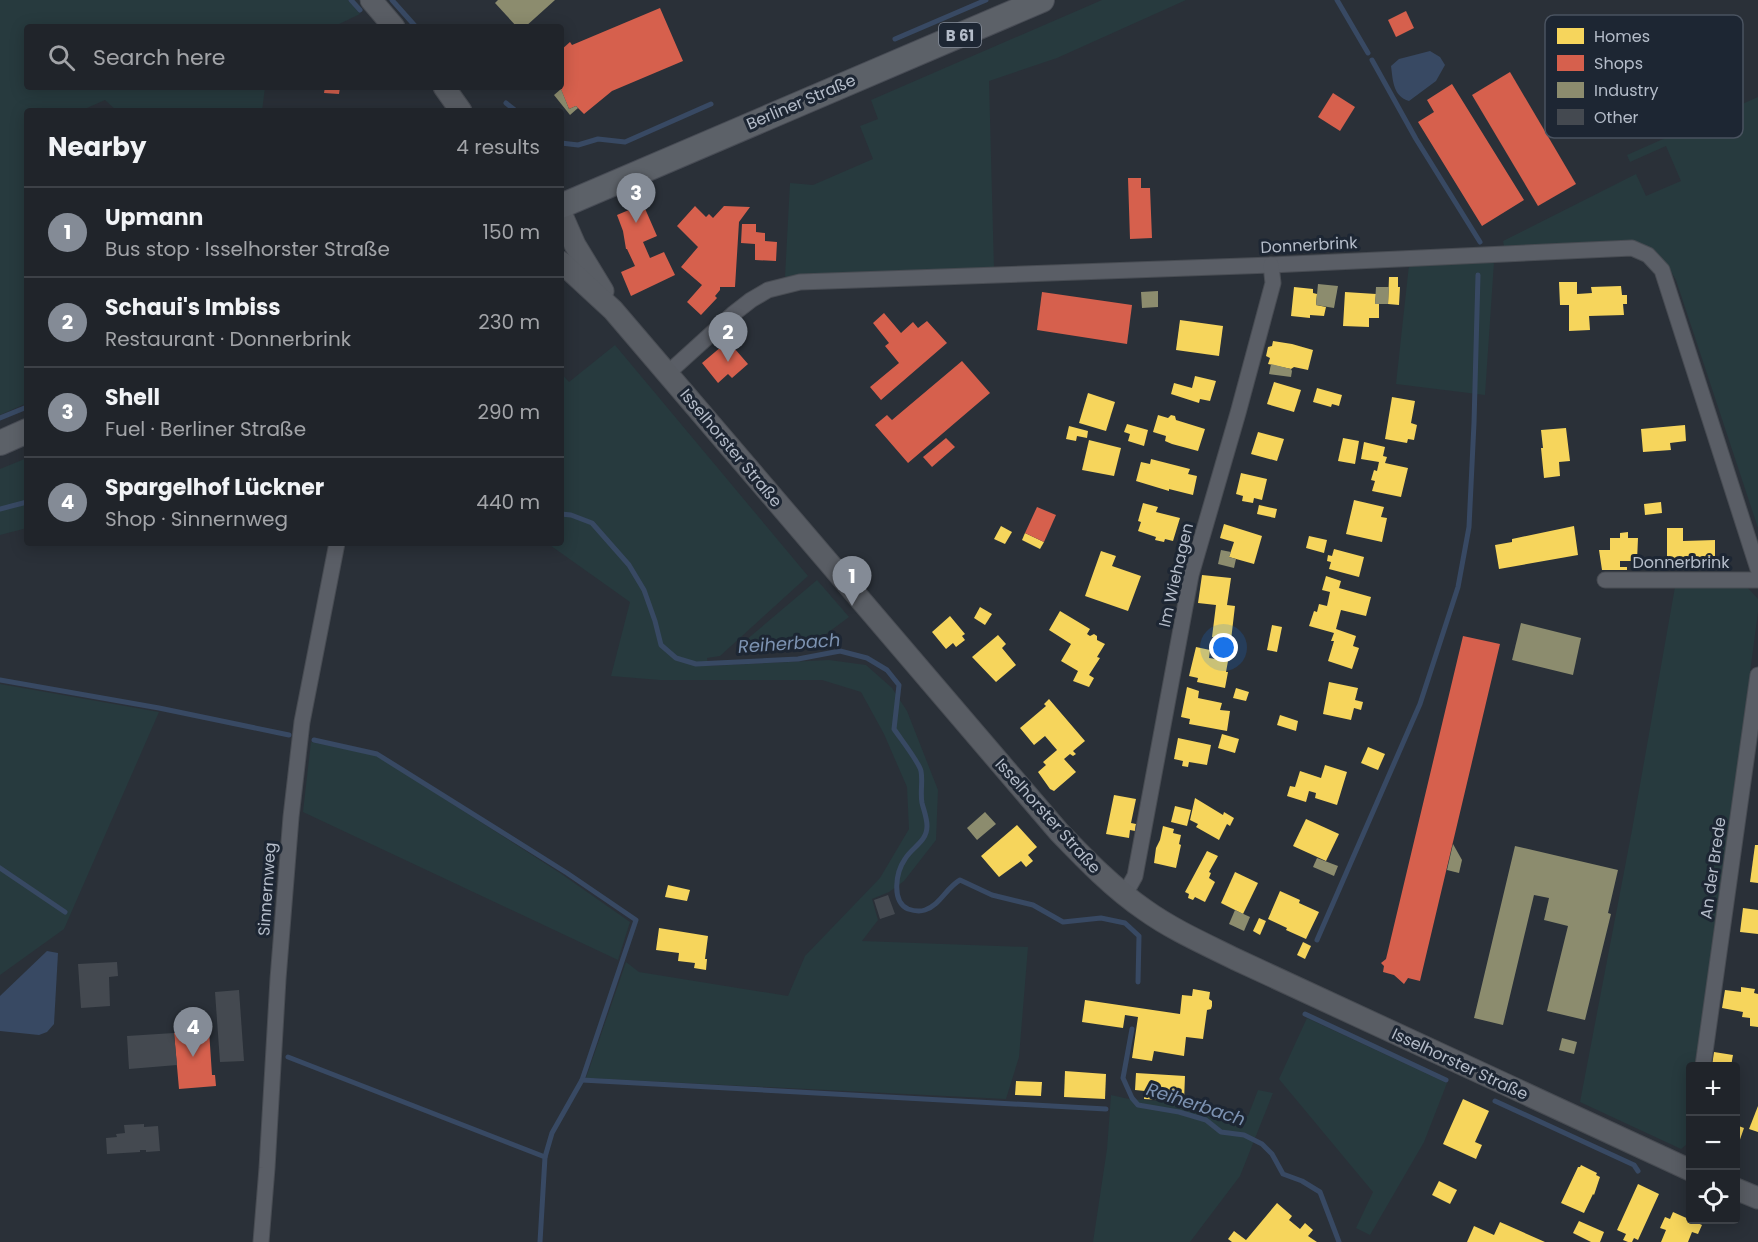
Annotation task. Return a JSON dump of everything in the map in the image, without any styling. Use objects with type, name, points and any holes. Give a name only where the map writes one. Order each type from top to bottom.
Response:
[{"type":"main road","name":"Berliner Straße","points":[[564,205],[1042,0]]},
{"type":"main road","points":[[0,443],[24,433]]},
{"type":"street","points":[[372,0],[392,24]]},
{"type":"street","name":"Isselhorster Straße","points":[[564,220],[575,245],[613,310]]},
{"type":"street","name":"Donnerbrink","points":[[668,373],[751,300],[768,290],[801,282],[1271,265],[1632,248],[1648,255],[1662,270],[1758,569]]},
{"type":"street","name":"Isselhorster Straße","points":[[564,265],[613,310],[1052,823],[1081,855],[1146,911],[1235,959],[1686,1164]]},
{"type":"street","name":"Im Wiehagen","points":[[1125,894],[1135,876],[1191,575],[1273,283],[1271,265]]},
{"type":"street","name":"Sinnernweg","points":[[261,1242],[291,817],[302,722],[336,546]]},
{"type":"street","name":"Donnerbrink","points":[[1605,580],[1758,580]]},
{"type":"street","name":"An der Brede","points":[[1704,1062],[1758,675]]},
{"type":"street","points":[[1740,1191],[1758,1198]]},
{"type":"green space","points":[[0,0],[348,0],[360,14],[339,24],[24,24],[24,90],[265,90],[262,108],[114,108],[105,100],[87,108],[24,108],[24,404],[0,415]]},
{"type":"green space","points":[[1102,0],[1186,0],[1057,58],[989,81],[994,269],[803,274],[785,277],[790,183],[813,185],[873,159],[860,126],[878,119],[871,100]]},
{"type":"green space","points":[[1758,97],[1758,528],[1676,280],[1653,249],[1633,240],[1504,246],[1503,241],[1636,174],[1646,196],[1681,181],[1666,146],[1630,162],[1627,155],[1665,138],[1743,138],[1743,104]]},
{"type":"green space","points":[[1494,262],[1485,395],[1396,384],[1409,265]]},
{"type":"green space","points":[[615,345],[808,576],[720,656],[707,658],[708,666],[829,660],[866,665],[892,688],[907,711],[938,790],[936,840],[904,881],[889,892],[872,899],[878,920],[862,941],[1028,947],[1019,1057],[1006,1099],[586,1078],[626,962],[639,972],[788,996],[805,956],[880,878],[909,829],[907,787],[884,734],[861,692],[822,680],[660,680],[611,676],[630,602],[551,546],[564,546],[564,376],[569,382]]},
{"type":"green space","points":[[24,459],[24,529],[0,535],[0,469]]},
{"type":"green space","points":[[817,580],[849,617],[822,637],[745,641]]},
{"type":"green space","points":[[1675,587],[1747,587],[1758,599],[1758,612],[1699,1062],[1686,1062],[1686,1145],[1681,1149],[1580,1102]]},
{"type":"green space","points":[[0,684],[159,712],[64,929],[0,975]]},
{"type":"green space","points":[[311,742],[378,756],[560,873],[630,922],[618,960],[303,812]]},
{"type":"green space","points":[[1307,1018],[1447,1083],[1424,1142],[1370,1235],[1356,1228],[1373,1192],[1279,1079]]},
{"type":"green space","points":[[1258,1090],[1273,1093],[1240,1176],[1190,1242],[1093,1242],[1107,1149],[1111,1095],[1129,1099],[1193,1103],[1248,1116]]},
{"type":"water","points":[[1430,51],[1440,57],[1445,65],[1436,81],[1409,101],[1404,99],[1395,87],[1391,66],[1399,59]]},
{"type":"water","points":[[47,951],[58,953],[54,1024],[47,1032],[39,1035],[0,1031],[0,996]]},
{"type":"building: Homes","points":[[1389,277],[1398,277],[1399,305],[1388,304]]},
{"type":"building: Homes","points":[[1559,282],[1577,282],[1577,294],[1592,293],[1591,287],[1621,286],[1622,295],[1627,295],[1627,304],[1623,304],[1624,315],[1589,316],[1590,330],[1569,331],[1569,305],[1560,305]]},
{"type":"building: Homes","points":[[1294,287],[1313,289],[1313,293],[1317,294],[1316,305],[1326,307],[1324,316],[1310,315],[1310,318],[1291,316]]},
{"type":"building: Homes","points":[[1345,292],[1376,294],[1375,304],[1379,304],[1379,318],[1369,318],[1369,327],[1343,326]]},
{"type":"building: Homes","points":[[1180,320],[1223,326],[1219,356],[1176,350]]},
{"type":"building: Homes","points":[[1273,341],[1313,350],[1308,370],[1268,364],[1270,358],[1266,356],[1268,347],[1272,346]]},
{"type":"building: Homes","points":[[1195,376],[1216,381],[1210,401],[1200,399],[1199,403],[1171,394],[1174,383],[1192,388]]},
{"type":"building: Homes","points":[[1274,382],[1301,390],[1294,412],[1267,404]]},
{"type":"building: Homes","points":[[1317,388],[1342,395],[1339,406],[1332,404],[1331,407],[1313,402]]},
{"type":"building: Homes","points":[[1088,393],[1115,402],[1106,431],[1079,423]]},
{"type":"building: Homes","points":[[1392,397],[1415,401],[1411,423],[1417,425],[1414,440],[1408,439],[1407,443],[1385,439]]},
{"type":"building: Homes","points":[[1158,415],[1168,418],[1171,415],[1175,416],[1176,420],[1205,429],[1198,451],[1172,444],[1165,441],[1166,436],[1153,432]]},
{"type":"building: Homes","points":[[1127,424],[1148,430],[1144,446],[1128,441],[1130,434],[1124,432]]},
{"type":"building: Homes","points":[[1685,425],[1686,441],[1670,443],[1671,450],[1643,452],[1641,429]]},
{"type":"building: Homes","points":[[1069,426],[1088,431],[1087,438],[1077,436],[1076,441],[1066,439]]},
{"type":"building: Homes","points":[[1566,428],[1570,461],[1559,462],[1560,476],[1544,478],[1541,430]]},
{"type":"building: Homes","points":[[1258,432],[1284,439],[1277,461],[1251,454]]},
{"type":"building: Homes","points":[[1343,438],[1359,441],[1355,464],[1338,461]]},
{"type":"building: Homes","points":[[1089,440],[1121,448],[1114,476],[1082,470]]},
{"type":"building: Homes","points":[[1364,442],[1385,447],[1383,456],[1387,457],[1385,463],[1408,468],[1401,497],[1372,491],[1375,481],[1371,480],[1374,470],[1377,471],[1379,462],[1361,459]]},
{"type":"building: Homes","points":[[1151,459],[1190,469],[1188,474],[1197,476],[1193,495],[1169,489],[1169,491],[1136,481],[1141,462],[1150,464]]},
{"type":"building: Homes","points":[[1241,473],[1267,479],[1262,500],[1254,498],[1253,503],[1242,501],[1243,496],[1236,494]]},
{"type":"building: Homes","points":[[1354,500],[1384,507],[1381,517],[1387,518],[1382,542],[1346,534]]},
{"type":"building: Homes","points":[[1661,502],[1662,513],[1645,515],[1644,504]]},
{"type":"building: Homes","points":[[1143,503],[1158,507],[1156,512],[1180,518],[1173,541],[1155,540],[1156,537],[1138,531]]},
{"type":"building: Homes","points":[[1259,505],[1277,509],[1275,518],[1257,514]]},
{"type":"building: Homes","points":[[1224,524],[1262,536],[1254,564],[1229,557],[1234,542],[1220,538]]},
{"type":"building: Homes","points":[[1001,526],[1012,532],[1005,544],[994,539]]},
{"type":"building: Homes","points":[[1574,526],[1578,555],[1499,569],[1495,545],[1512,542],[1512,539]]},
{"type":"building: Homes","points":[[1667,528],[1683,528],[1683,541],[1715,540],[1715,568],[1706,568],[1706,557],[1680,557],[1679,561],[1667,561]]},
{"type":"building: Homes","points":[[1628,532],[1628,538],[1638,538],[1637,561],[1620,561],[1620,567],[1627,567],[1627,570],[1602,570],[1599,550],[1610,550],[1610,538],[1620,538],[1620,533]]},
{"type":"building: Homes","points":[[1025,533],[1044,542],[1040,549],[1022,540]]},
{"type":"building: Homes","points":[[1309,536],[1327,540],[1324,553],[1306,548]]},
{"type":"building: Homes","points":[[1334,549],[1364,557],[1359,577],[1329,569],[1331,562],[1327,561],[1328,555],[1332,556]]},
{"type":"building: Homes","points":[[1101,551],[1116,556],[1112,566],[1141,576],[1128,611],[1085,596]]},
{"type":"building: Homes","points":[[1202,575],[1231,578],[1227,605],[1235,606],[1231,640],[1212,637],[1216,605],[1198,603]]},
{"type":"building: Homes","points":[[1326,576],[1341,581],[1339,588],[1371,597],[1366,616],[1341,610],[1336,629],[1356,636],[1353,646],[1359,648],[1352,669],[1328,661],[1334,633],[1309,626],[1319,604],[1327,606],[1330,592],[1322,590]]},
{"type":"building: Homes","points":[[980,607],[992,614],[985,625],[974,618]]},
{"type":"building: Homes","points":[[1060,611],[1090,629],[1087,634],[1090,636],[1094,634],[1097,640],[1105,644],[1097,657],[1100,658],[1089,675],[1094,678],[1089,687],[1073,681],[1078,671],[1061,661],[1071,644],[1049,630]]},
{"type":"building: Homes","points":[[950,616],[965,634],[962,636],[965,640],[956,647],[953,643],[946,649],[932,632]]},
{"type":"building: Homes","points":[[1272,625],[1282,627],[1277,652],[1267,650]]},
{"type":"building: Homes","points":[[998,635],[1006,644],[1002,648],[1016,665],[996,682],[972,657]]},
{"type":"building: Homes","points":[[1196,647],[1210,650],[1209,658],[1228,661],[1225,688],[1197,682],[1198,678],[1189,676]]},
{"type":"building: Homes","points":[[1329,682],[1358,688],[1355,700],[1363,702],[1361,710],[1354,708],[1351,720],[1323,714]]},
{"type":"building: Homes","points":[[1187,687],[1199,691],[1198,698],[1222,703],[1220,710],[1230,711],[1227,731],[1189,724],[1190,719],[1181,717]]},
{"type":"building: Homes","points":[[1236,688],[1249,692],[1246,701],[1233,698]]},
{"type":"building: Homes","points":[[1049,699],[1085,741],[1073,751],[1076,754],[1073,756],[1070,754],[1064,759],[1076,772],[1054,791],[1038,772],[1046,765],[1043,762],[1057,750],[1045,736],[1034,745],[1020,728],[1046,706],[1044,704]]},
{"type":"building: Homes","points":[[1280,715],[1298,721],[1296,731],[1277,725]]},
{"type":"building: Homes","points":[[1222,734],[1239,739],[1235,753],[1218,748]]},
{"type":"building: Homes","points":[[1178,738],[1211,745],[1207,765],[1189,762],[1188,767],[1182,766],[1183,761],[1174,759]]},
{"type":"building: Homes","points":[[1368,747],[1385,754],[1378,770],[1361,763]]},
{"type":"building: Homes","points":[[1325,765],[1347,772],[1337,805],[1315,798],[1316,793],[1309,791],[1306,802],[1287,796],[1290,786],[1295,787],[1300,771],[1321,778]]},
{"type":"building: Homes","points":[[1114,795],[1136,799],[1131,823],[1136,824],[1135,831],[1130,830],[1129,838],[1106,834]]},
{"type":"building: Homes","points":[[1195,798],[1223,815],[1224,812],[1234,818],[1230,826],[1227,824],[1219,840],[1196,827],[1198,824],[1190,820]]},
{"type":"building: Homes","points":[[1175,806],[1191,810],[1187,826],[1171,822]]},
{"type":"building: Homes","points":[[1306,819],[1339,834],[1326,861],[1293,846]]},
{"type":"building: Homes","points":[[1017,825],[1037,847],[1028,855],[1033,861],[1026,867],[1021,861],[999,877],[981,856]]},
{"type":"building: Homes","points":[[1163,826],[1174,829],[1173,833],[1181,835],[1176,868],[1154,863]]},
{"type":"building: Homes","points":[[1755,845],[1758,845],[1758,883],[1750,882]]},
{"type":"building: Homes","points":[[1207,851],[1218,856],[1209,872],[1211,873],[1209,878],[1215,882],[1205,902],[1195,897],[1193,900],[1188,898],[1189,894],[1185,892]]},
{"type":"building: Homes","points":[[1235,872],[1258,883],[1243,914],[1221,903]]},
{"type":"building: Homes","points":[[668,885],[690,890],[687,901],[665,897]]},
{"type":"building: Homes","points":[[1280,891],[1319,912],[1306,939],[1268,919]]},
{"type":"building: Homes","points":[[1743,908],[1758,910],[1758,934],[1740,932]]},
{"type":"building: Homes","points":[[1259,918],[1266,921],[1260,935],[1253,931]]},
{"type":"building: Homes","points":[[659,928],[708,936],[706,970],[694,968],[695,963],[678,961],[679,953],[656,950]]},
{"type":"building: Homes","points":[[1303,942],[1311,946],[1305,959],[1297,955]]},
{"type":"building: Homes","points":[[1741,987],[1755,989],[1754,993],[1758,994],[1758,1027],[1750,1026],[1750,1018],[1742,1017],[1743,1012],[1722,1008],[1725,990],[1741,992]]},
{"type":"building: Homes","points":[[1193,989],[1210,992],[1209,999],[1212,1001],[1212,1006],[1207,1010],[1203,1039],[1186,1037],[1184,1056],[1154,1051],[1152,1061],[1132,1058],[1138,1017],[1125,1015],[1123,1028],[1082,1022],[1085,1000],[1180,1014],[1182,995],[1192,996]]},
{"type":"building: Homes","points":[[1714,1052],[1733,1055],[1732,1062],[1713,1062]]},
{"type":"building: Homes","points":[[1065,1071],[1106,1074],[1105,1099],[1064,1097]]},
{"type":"building: Homes","points":[[1136,1073],[1185,1076],[1184,1101],[1144,1099],[1145,1091],[1135,1090]]},
{"type":"building: Homes","points":[[1016,1081],[1042,1082],[1041,1096],[1015,1095]]},
{"type":"building: Homes","points":[[1463,1099],[1489,1111],[1475,1142],[1482,1145],[1476,1159],[1443,1144]]},
{"type":"building: Homes","points":[[1758,1106],[1758,1132],[1749,1129]]},
{"type":"building: Homes","points":[[1740,1126],[1744,1128],[1740,1140]]},
{"type":"building: Homes","points":[[1581,1165],[1600,1177],[1594,1195],[1584,1213],[1561,1203]]},
{"type":"building: Homes","points":[[1439,1181],[1457,1190],[1450,1204],[1432,1195]]},
{"type":"building: Homes","points":[[1638,1184],[1659,1194],[1638,1240],[1634,1238],[1632,1242],[1628,1242],[1623,1240],[1626,1234],[1617,1230]]},
{"type":"building: Homes","points":[[1277,1203],[1292,1216],[1289,1220],[1300,1229],[1305,1223],[1313,1230],[1308,1236],[1317,1242],[1232,1242],[1228,1239],[1234,1231],[1246,1240]]},
{"type":"building: Homes","points":[[1673,1212],[1686,1218],[1686,1224],[1702,1225],[1698,1234],[1692,1232],[1688,1242],[1661,1242],[1666,1230],[1660,1228],[1665,1217],[1670,1219]]},
{"type":"building: Homes","points":[[1579,1221],[1604,1232],[1600,1242],[1591,1242],[1573,1233]]},
{"type":"building: Homes","points":[[1500,1222],[1545,1242],[1467,1242],[1474,1226],[1494,1235]]},
{"type":"building: Shops","points":[[660,8],[683,61],[612,91],[584,114],[576,106],[569,109],[561,90],[564,90],[564,47],[570,42],[572,45]]},
{"type":"building: Shops","points":[[1406,11],[1414,28],[1396,37],[1388,20]]},
{"type":"building: Shops","points":[[1510,72],[1545,131],[1545,138],[1549,138],[1576,184],[1538,206],[1472,95]]},
{"type":"building: Shops","points":[[1452,84],[1524,200],[1482,226],[1418,122],[1434,112],[1427,100]]},
{"type":"building: Shops","points":[[324,90],[340,90],[339,94],[324,93]]},
{"type":"building: Shops","points":[[1333,93],[1355,107],[1340,131],[1318,117]]},
{"type":"building: Shops","points":[[1128,178],[1141,178],[1141,188],[1150,188],[1152,238],[1130,239]]},
{"type":"building: Shops","points":[[643,204],[657,236],[643,242],[650,258],[664,252],[675,275],[631,296],[621,272],[635,266],[626,249],[617,215]]},
{"type":"building: Shops","points":[[695,206],[706,217],[709,214],[713,218],[724,206],[750,207],[739,222],[735,287],[720,287],[715,296],[717,298],[701,315],[687,302],[702,285],[681,267],[698,247],[677,226]]},
{"type":"building: Shops","points":[[742,224],[756,224],[756,232],[765,233],[765,241],[777,242],[776,261],[755,260],[755,244],[741,243]]},
{"type":"building: Shops","points":[[1042,292],[1132,305],[1127,344],[1037,330]]},
{"type":"building: Shops","points":[[884,313],[901,333],[913,322],[918,328],[927,321],[947,343],[881,400],[870,387],[899,363],[885,346],[889,343],[873,323]]},
{"type":"building: Shops","points":[[728,341],[748,364],[732,378],[728,374],[718,383],[702,363]]},
{"type":"building: Shops","points":[[962,361],[990,393],[908,463],[875,425],[887,415],[892,420]]},
{"type":"building: Shops","points":[[946,438],[955,447],[932,467],[923,457]]},
{"type":"building: Shops","points":[[1037,507],[1056,515],[1044,542],[1025,533]]},
{"type":"building: Shops","points":[[1463,636],[1500,644],[1420,981],[1408,978],[1404,984],[1394,975],[1383,972],[1384,966],[1381,963],[1386,959]]},
{"type":"building: Shops","points":[[209,1030],[212,1075],[215,1075],[216,1086],[179,1089],[174,1033]]},
{"type":"building: Industry","points":[[498,0],[555,0],[528,24],[514,24],[495,3]]},
{"type":"building: Industry","points":[[561,90],[569,109],[576,106],[578,108],[570,115],[554,95]]},
{"type":"building: Industry","points":[[1318,284],[1338,286],[1334,308],[1316,305]]},
{"type":"building: Industry","points":[[1376,287],[1389,287],[1388,304],[1375,304]]},
{"type":"building: Industry","points":[[1158,291],[1158,307],[1142,308],[1141,292]]},
{"type":"building: Industry","points":[[1271,364],[1291,369],[1291,377],[1269,374]]},
{"type":"building: Industry","points":[[1221,550],[1231,552],[1229,557],[1236,559],[1234,568],[1218,564]]},
{"type":"building: Industry","points":[[1521,623],[1581,638],[1573,675],[1512,660]]},
{"type":"building: Industry","points":[[985,812],[996,824],[977,840],[967,828]]},
{"type":"building: Industry","points":[[1453,844],[1462,860],[1459,873],[1447,870]]},
{"type":"building: Industry","points":[[1515,846],[1618,870],[1608,913],[1611,914],[1585,1020],[1547,1011],[1568,926],[1544,920],[1549,898],[1534,895],[1503,1025],[1474,1018]]},
{"type":"building: Industry","points":[[1317,858],[1338,866],[1334,876],[1313,867]]},
{"type":"building: Industry","points":[[1235,910],[1250,917],[1244,931],[1229,924]]},
{"type":"building: Industry","points":[[1562,1038],[1577,1042],[1574,1054],[1559,1050]]},
{"type":"building: Other","points":[[888,895],[895,914],[880,919],[874,900]]},
{"type":"building: Other","points":[[117,962],[118,976],[109,977],[110,1006],[81,1008],[78,964]]},
{"type":"building: Other","points":[[239,990],[244,1061],[220,1062],[215,992]]},
{"type":"building: Other","points":[[174,1033],[177,1065],[129,1069],[127,1036]]},
{"type":"building: Other","points":[[144,1124],[144,1127],[158,1126],[160,1151],[140,1150],[140,1152],[107,1154],[106,1138],[117,1137],[116,1134],[125,1133],[124,1125]]},
{"type":"waterway","points":[[351,0],[360,10]]},
{"type":"waterway","points":[[392,0],[413,24]]},
{"type":"waterway","points":[[895,39],[986,0]]},
{"type":"waterway","points":[[1337,0],[1368,53]]},
{"type":"waterway","points":[[1372,60],[1416,139],[1480,242]]},
{"type":"waterway","points":[[506,103],[512,108]]},
{"type":"waterway","points":[[564,143],[578,145],[598,139],[625,142],[711,104]]},
{"type":"waterway","points":[[1317,940],[1420,704],[1458,587],[1469,527],[1478,275]]},
{"type":"waterway","points":[[0,418],[24,408]]},
{"type":"waterway","name":"Reiherbach","points":[[0,509],[24,503]]},
{"type":"waterway","name":"Reiherbach","points":[[564,514],[592,523],[629,565],[644,590],[661,645],[676,658],[696,664],[798,659],[840,651],[867,658],[887,670],[899,685],[894,729],[920,767],[921,799],[927,823],[925,836],[908,855],[899,871],[897,893],[903,905],[908,909],[919,911],[930,908],[960,880],[992,895],[1033,905],[1063,922],[1101,918],[1125,923],[1139,936],[1138,982]]},
{"type":"waterway","points":[[0,680],[159,708],[289,735]]},
{"type":"waterway","points":[[314,740],[377,754],[567,873],[636,920],[582,1080],[552,1133],[545,1157],[540,1242]]},
{"type":"waterway","points":[[0,868],[65,912]]},
{"type":"waterway","points":[[1305,1014],[1446,1080]]},
{"type":"waterway","name":"Reiherbach","points":[[1132,1029],[1123,1078],[1132,1098],[1138,1105],[1179,1112],[1206,1120],[1221,1132],[1244,1135],[1262,1144],[1272,1154],[1283,1174],[1302,1181],[1320,1192],[1339,1242]]},
{"type":"waterway","points":[[288,1057],[545,1157]]},
{"type":"waterway","points":[[582,1080],[1106,1109]]},
{"type":"waterway","points":[[1495,1101],[1634,1165],[1638,1171]]},
{"type":"place","name":"Shell","points":[[636,223]]},
{"type":"place","name":"Schaui's Imbiss","points":[[728,362]]},
{"type":"place","name":"Upmann","points":[[852,606]]},
{"type":"place","name":"Spargelhof Lückner","points":[[193,1057]]}]
